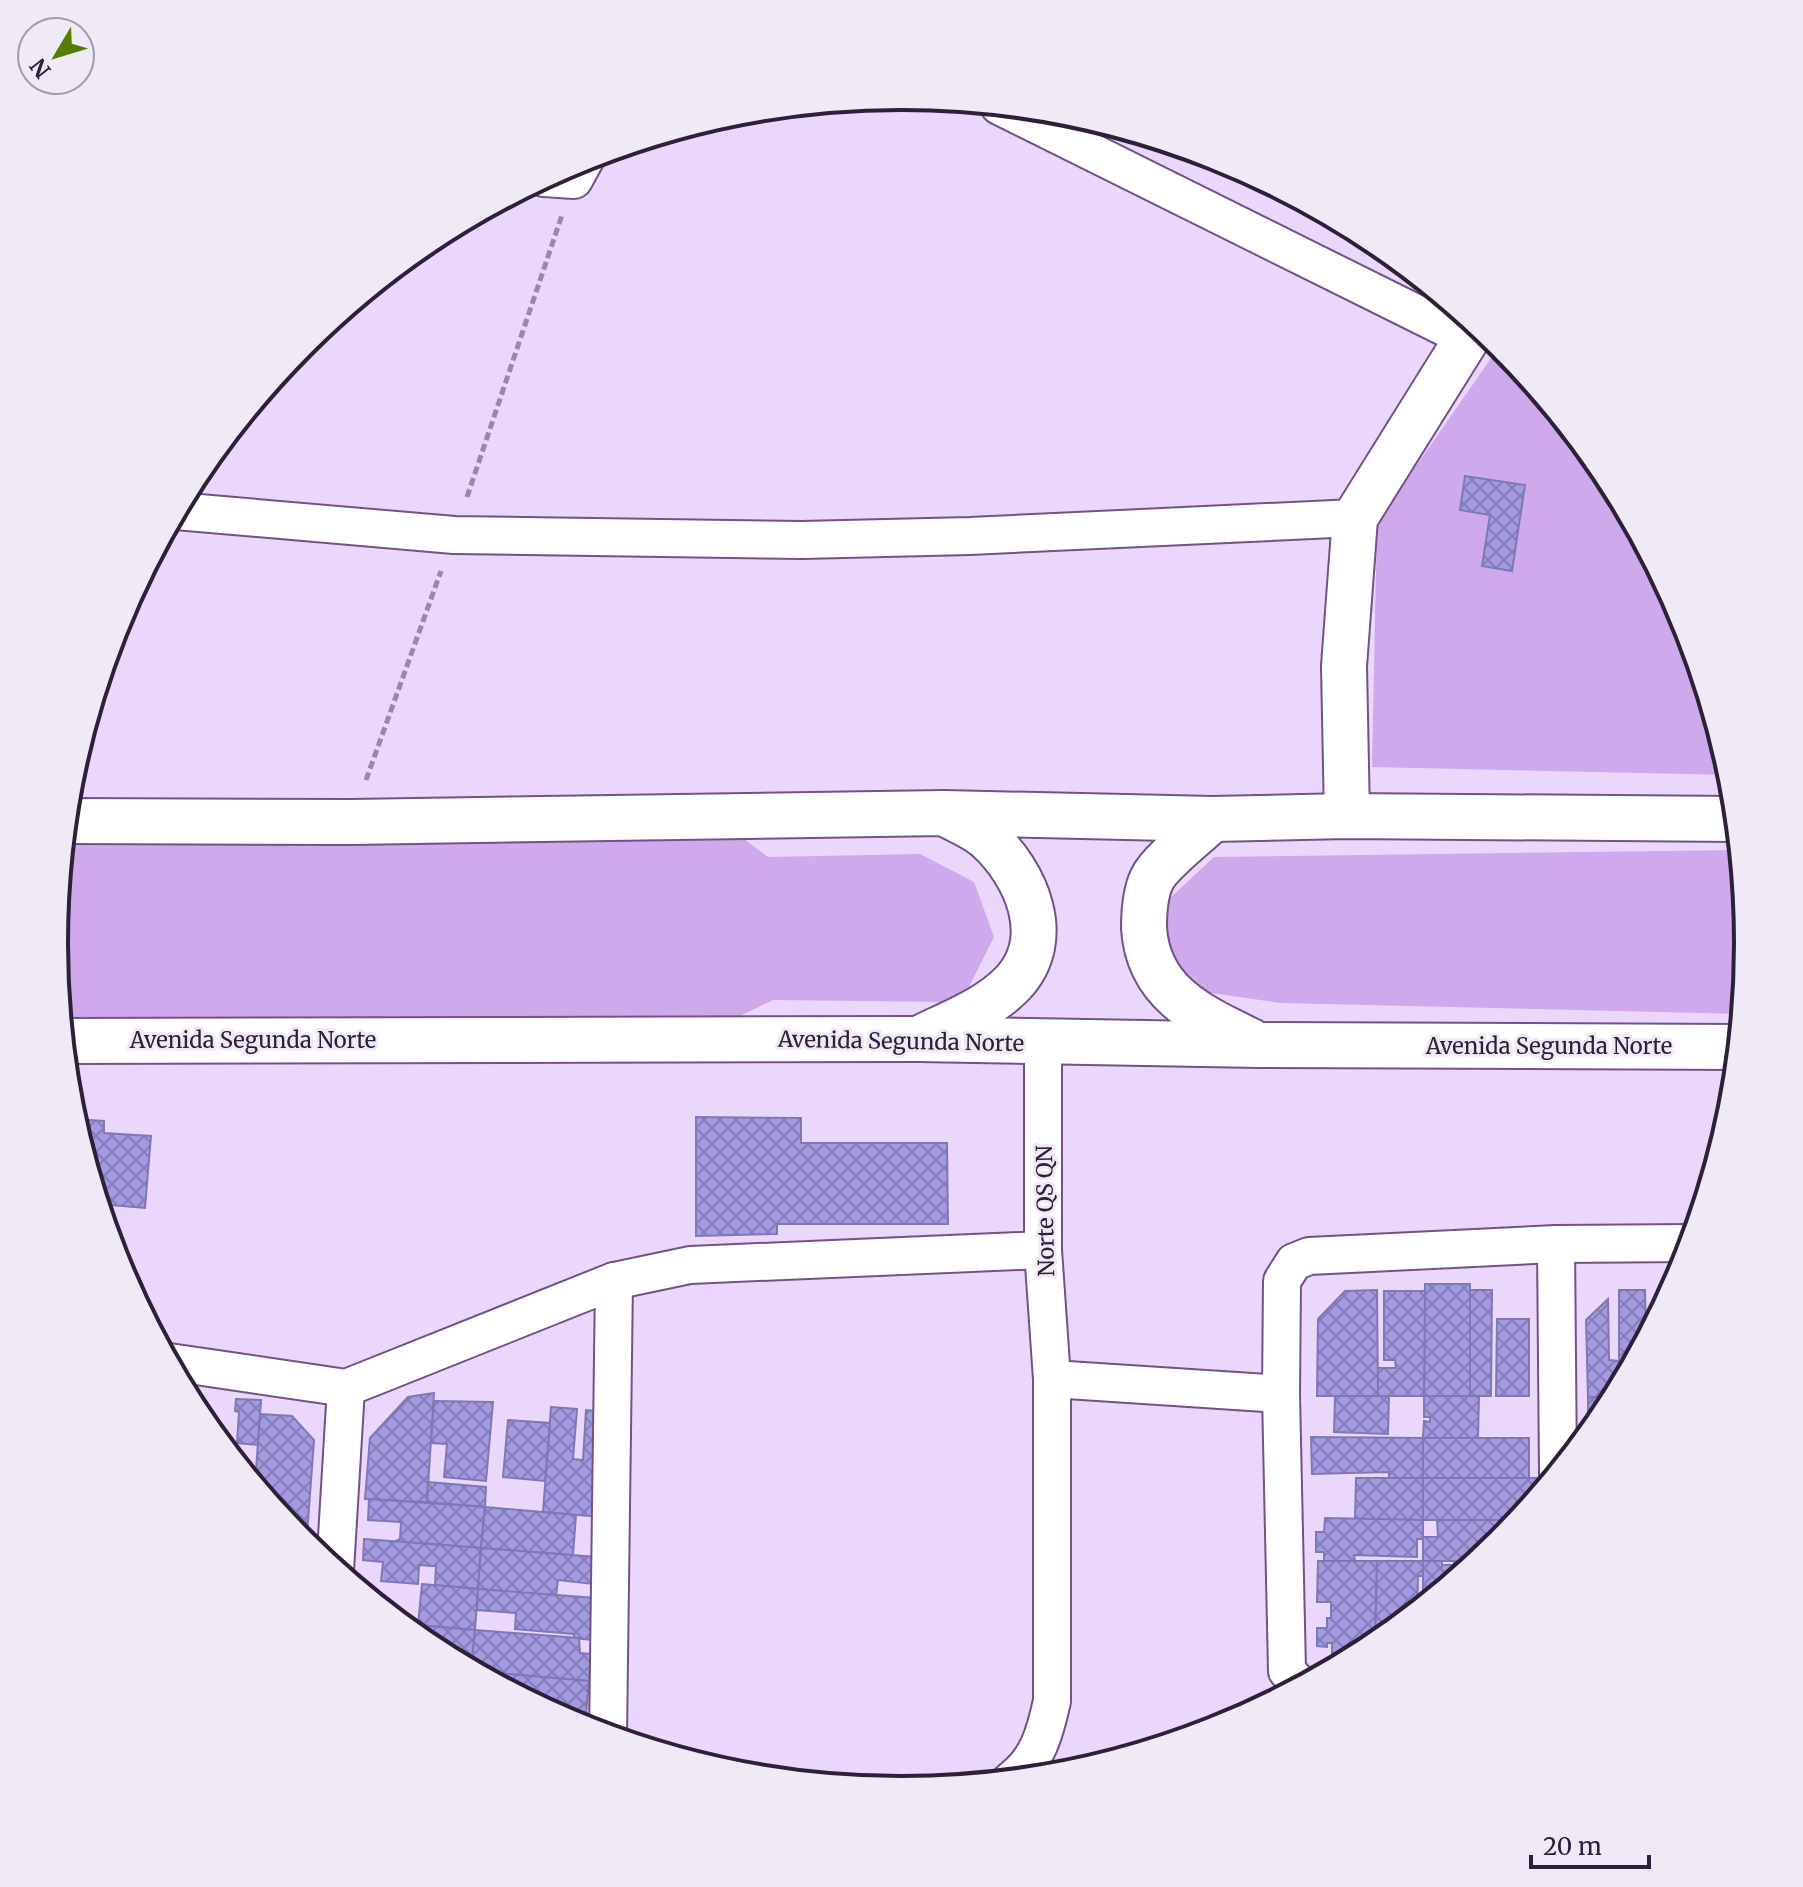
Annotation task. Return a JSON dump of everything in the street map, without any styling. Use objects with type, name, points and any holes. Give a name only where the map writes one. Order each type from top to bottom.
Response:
[{"type":"main road","points":[[1347,816],[1344,666],[1355,518],[1469,334]]},
{"type":"main road","points":[[77,821],[351,822],[944,813],[1213,819],[1347,816],[1725,819]]},
{"type":"main road","points":[[918,1039],[986,1005],[1014,982],[1032,952],[1034,924],[1027,891],[1011,863],[985,836],[944,813]]},
{"type":"main road","points":[[1213,819],[1152,879],[1144,915],[1146,947],[1159,978],[1185,1005],[1259,1045]]},
{"type":"main road","name":"Avenida Segunda Norte","points":[[74,1041],[918,1039],[1259,1045],[1728,1047]]},
{"type":"street","points":[[1029,120],[1461,326]]},
{"type":"street","points":[[189,512],[454,535],[815,540],[985,536],[1355,518]]},
{"type":"street","name":"Norte QS QN","points":[[1023,1768],[1042,1742],[1052,1701],[1052,1379],[1043,1250],[1043,1042]]},
{"type":"street","points":[[1294,1678],[1287,1671],[1281,1394],[1282,1281],[1294,1262],[1309,1256],[1556,1244],[1679,1243]]},
{"type":"street","points":[[1556,1244],[1558,1457]]},
{"type":"street","points":[[182,1364],[346,1388],[614,1281],[690,1265],[1043,1250]]},
{"type":"street","points":[[608,1723],[614,1281]]},
{"type":"street","points":[[1052,1379],[1281,1394]]},
{"type":"street","points":[[336,1555],[346,1388]]},
{"type":"path","points":[[351,822],[454,535],[565,181]]},
{"type":"shaded area","points":[[1493,356],[1563,436],[1595,480],[1649,575],[1691,676],[1718,775],[1372,767],[1377,522]]},
{"type":"shaded area","points":[[75,836],[740,836],[768,857],[920,854],[974,882],[994,937],[969,987],[947,1002],[773,1000],[738,1017],[72,1018],[68,944]]},
{"type":"shaded area","points":[[1729,850],[1735,944],[1732,1014],[1280,1003],[1191,990],[1167,947],[1168,900],[1214,857]]},
{"type":"building","points":[[1465,476],[1525,485],[1512,571],[1482,566],[1490,515],[1460,510]]},
{"type":"building","points":[[696,1117],[801,1118],[801,1143],[947,1143],[948,1224],[777,1224],[777,1234],[696,1236]]},
{"type":"building","points":[[87,1120],[104,1121],[104,1133],[151,1136],[145,1208],[110,1205]]},
{"type":"building","points":[[1425,1284],[1470,1284],[1470,1396],[1424,1396]]},
{"type":"building","points":[[1377,1290],[1378,1396],[1317,1396],[1318,1319],[1345,1291]]},
{"type":"building","points":[[1470,1290],[1492,1290],[1491,1396],[1470,1396]]},
{"type":"building","points":[[1619,1290],[1645,1290],[1646,1318],[1601,1397],[1588,1397],[1586,1320],[1608,1299],[1609,1360],[1619,1361]]},
{"type":"building","points":[[1384,1291],[1425,1291],[1424,1396],[1378,1396],[1378,1368],[1396,1368],[1395,1360],[1384,1360]]},
{"type":"building","points":[[1497,1319],[1529,1319],[1529,1396],[1496,1396]]},
{"type":"building","points":[[434,1393],[427,1502],[365,1499],[370,1438],[408,1397]]},
{"type":"building","points":[[1335,1396],[1389,1396],[1388,1434],[1334,1432]]},
{"type":"building","points":[[1424,1396],[1479,1396],[1478,1438],[1423,1438],[1424,1421],[1430,1422],[1430,1417],[1424,1417]]},
{"type":"building","points":[[1588,1397],[1601,1397],[1595,1407],[1588,1415]]},
{"type":"building","points":[[236,1399],[261,1400],[258,1445],[237,1443],[239,1412],[235,1411]]},
{"type":"building","points":[[434,1401],[493,1402],[486,1481],[444,1477],[447,1444],[431,1443]]},
{"type":"building","points":[[551,1407],[577,1409],[573,1459],[583,1460],[586,1410],[610,1412],[601,1517],[543,1512]]},
{"type":"building","points":[[260,1414],[292,1416],[314,1440],[308,1528],[275,1493],[256,1470]]},
{"type":"building","points":[[508,1420],[550,1423],[545,1481],[503,1477]]},
{"type":"building","points":[[1311,1437],[1423,1438],[1423,1478],[1389,1478],[1389,1472],[1312,1474]]},
{"type":"building","points":[[1423,1438],[1529,1438],[1529,1478],[1423,1478]]},
{"type":"building","points":[[1356,1478],[1423,1478],[1423,1520],[1355,1519]]},
{"type":"building","points":[[1423,1478],[1540,1478],[1503,1520],[1423,1520]]},
{"type":"building","points":[[428,1482],[486,1487],[485,1507],[427,1502]]},
{"type":"building","points":[[369,1499],[485,1507],[481,1548],[396,1541],[400,1539],[401,1522],[368,1520]]},
{"type":"building","points":[[485,1507],[576,1515],[573,1555],[481,1548]]},
{"type":"building","points":[[1325,1518],[1423,1520],[1423,1539],[1417,1539],[1417,1557],[1354,1555],[1355,1561],[1324,1561],[1324,1552],[1316,1552],[1316,1532],[1324,1532]]},
{"type":"building","points":[[1437,1520],[1503,1520],[1461,1561],[1423,1561],[1423,1537],[1438,1537]]},
{"type":"building","points":[[364,1539],[481,1548],[478,1589],[435,1585],[436,1566],[419,1565],[418,1584],[381,1581],[383,1562],[363,1560]]},
{"type":"building","points":[[481,1548],[596,1557],[593,1584],[558,1580],[556,1596],[478,1589]]},
{"type":"building","points":[[1318,1561],[1377,1561],[1375,1629],[1332,1657],[1332,1643],[1327,1643],[1327,1647],[1317,1646],[1317,1628],[1327,1628],[1327,1618],[1331,1618],[1331,1602],[1317,1602]]},
{"type":"building","points":[[1377,1561],[1423,1561],[1423,1576],[1418,1576],[1417,1598],[1375,1629]]},
{"type":"building","points":[[1423,1561],[1442,1561],[1442,1565],[1454,1565],[1454,1561],[1461,1561],[1451,1570],[1423,1593]]},
{"type":"building","points":[[422,1584],[478,1589],[475,1630],[418,1623]]},
{"type":"building","points":[[478,1589],[595,1598],[592,1640],[574,1638],[574,1634],[515,1629],[516,1613],[477,1610]]},
{"type":"building","points":[[423,1626],[475,1630],[472,1657]]},
{"type":"building","points":[[475,1630],[579,1638],[580,1653],[591,1654],[589,1681],[500,1673],[472,1657]]},
{"type":"building","points":[[500,1673],[589,1681],[586,1715],[533,1691]]}]
